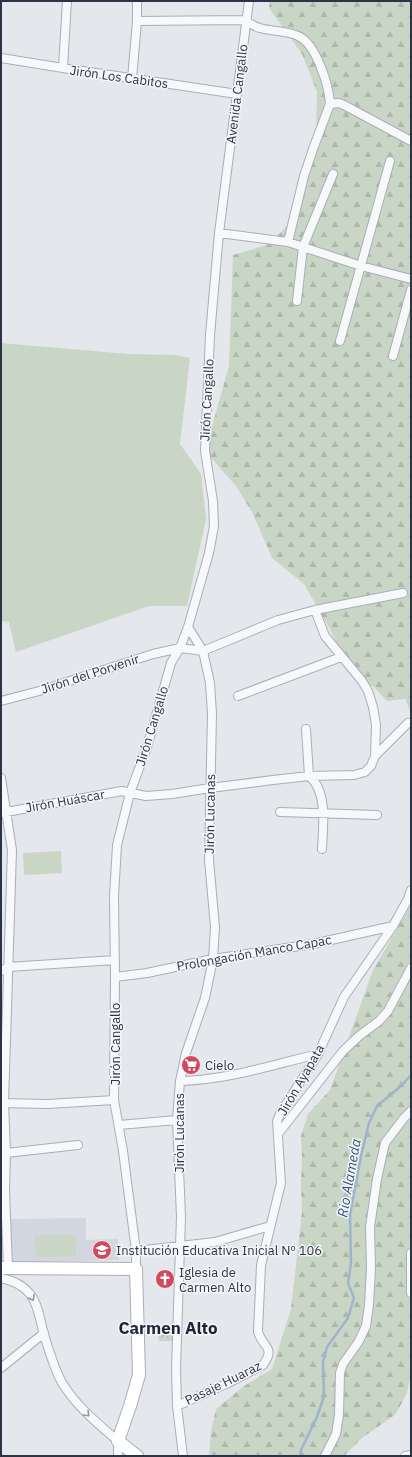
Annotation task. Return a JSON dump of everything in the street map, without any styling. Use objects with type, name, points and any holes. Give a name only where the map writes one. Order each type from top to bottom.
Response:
[{"type":"street","points":[[63,68],[67,1]]},
{"type":"street","points":[[132,79],[137,21],[137,1]]},
{"type":"street","name":"Avenida Cangallo","points":[[225,187],[248,1]]},
{"type":"street","points":[[137,21],[246,20],[254,27],[298,35],[305,40],[327,83],[330,93],[330,104],[304,176],[288,242]]},
{"type":"street","name":"Jirón Los Cabitos","points":[[1,58],[237,94]]},
{"type":"street","points":[[330,104],[334,103],[344,105],[411,141]]},
{"type":"street","points":[[340,341],[390,161]]},
{"type":"street","points":[[297,302],[303,248],[333,174]]},
{"type":"street","name":"Jirón Cangallo","points":[[136,1269],[136,1252],[119,1125],[114,1100],[114,896],[117,845],[130,792],[147,747],[171,663],[180,648],[188,627],[209,554],[214,526],[213,501],[205,451],[205,432],[211,327],[219,233],[225,187]]},
{"type":"street","points":[[219,233],[288,242],[362,266],[411,279]]},
{"type":"street","points":[[393,356],[411,290]]},
{"type":"street","points":[[203,651],[278,620],[315,610],[403,593]]},
{"type":"street","points":[[315,610],[325,636],[362,681],[368,691],[373,707],[376,725],[375,756]]},
{"type":"street","name":"Jirón Lucanas","points":[[183,1456],[177,1406],[177,1309],[181,1246],[181,1217],[177,1120],[180,1081],[186,1053],[205,998],[213,959],[215,927],[209,860],[212,714],[210,683],[203,651],[188,627]]},
{"type":"street","name":"Jirón del Porvenir","points":[[1,701],[39,691],[153,654],[180,648],[203,651]]},
{"type":"street","points":[[238,696],[341,657]]},
{"type":"street","points":[[375,756],[408,723]]},
{"type":"street","points":[[306,729],[309,776],[318,786],[324,814],[322,849]]},
{"type":"street","name":"Jirón Huáscar","points":[[3,812],[122,790],[146,796],[309,776],[354,775],[365,772],[371,766],[375,756]]},
{"type":"street","points":[[1,778],[3,812],[12,850],[5,969],[3,1103],[6,1153],[5,1268],[136,1269],[139,1375],[118,1441],[118,1456]]},
{"type":"street","points":[[280,812],[377,815]]},
{"type":"street","name":"Jirón Ayapata","points":[[267,1359],[270,1354],[268,1347],[261,1341],[258,1332],[260,1265],[281,1183],[277,1121],[318,1054],[344,997],[393,926],[408,899],[411,890]]},
{"type":"street","name":"Prolongación Manco Capac","points":[[115,977],[147,973],[213,959],[314,944],[393,926]]},
{"type":"street","points":[[5,969],[115,960]]},
{"type":"street","points":[[278,1134],[343,1051],[359,1036],[379,1021],[388,1011],[411,968]]},
{"type":"street","points":[[180,1081],[199,1081],[228,1076],[318,1054]]},
{"type":"street","points":[[3,1103],[48,1104],[114,1100]]},
{"type":"street","points":[[325,1456],[336,1434],[340,1415],[340,1373],[343,1364],[359,1341],[366,1326],[371,1268],[370,1227],[377,1179],[385,1143],[411,1111]]},
{"type":"street","points":[[119,1125],[177,1120]]},
{"type":"street","points":[[6,1153],[78,1145]]},
{"type":"street","points":[[136,1252],[214,1242],[270,1226]]},
{"type":"street","points":[[411,1253],[411,1293]]},
{"type":"street","points":[[1,1278],[9,1279],[25,1289],[31,1295],[37,1308],[52,1361],[61,1381],[85,1413],[137,1456]]},
{"type":"street","points":[[1,1368],[44,1333]]},
{"type":"street","name":"Pasaje Huaraz","points":[[177,1406],[263,1365],[267,1359]]},
{"type":"street","points":[[404,1456],[411,1455]]},
{"type":"shaded area","points":[[86,1218],[86,1240],[118,1239],[119,1260],[11,1262],[11,1219]]},
{"type":"green space","points":[[270,1],[411,1],[411,713],[405,699],[387,701],[373,686],[362,687],[304,584],[272,558],[252,512],[236,486],[205,451],[229,366],[233,255],[270,244],[292,220],[304,194],[316,142],[317,92],[302,54],[269,8]]},
{"type":"green space","points":[[1,343],[128,354],[176,355],[190,358],[180,444],[201,474],[206,519],[187,606],[149,606],[16,652],[9,622],[1,621]]},
{"type":"green space","points":[[61,851],[62,873],[24,875],[23,853]]},
{"type":"green space","points":[[411,905],[411,1373],[407,1393],[396,1414],[362,1438],[344,1456],[209,1456],[211,1431],[216,1409],[244,1386],[272,1369],[291,1309],[302,1212],[301,1136],[308,1114],[330,1090],[373,970]]},
{"type":"green space","points":[[35,1235],[75,1235],[76,1256],[36,1257]]},
{"type":"green space","points":[[167,1326],[173,1326],[174,1341],[159,1341],[158,1336],[163,1334]]},
{"type":"waterway","name":"Rio Alameda","points":[[300,1456],[301,1450],[317,1417],[324,1396],[323,1362],[327,1347],[348,1318],[354,1298],[348,1283],[351,1263],[350,1215],[369,1123],[377,1106],[401,1086],[411,1075]]},
{"type":"place","name":"Cielo","points":[[191,1065]]},
{"type":"place","name":"Institución Educativa Inicial Nº 106","points":[[102,1250]]},
{"type":"place","name":"Iglesia de Carmen Alto","points":[[165,1279]]},
{"type":"district","name":"Carmen Alto","points":[[168,1328]]}]
